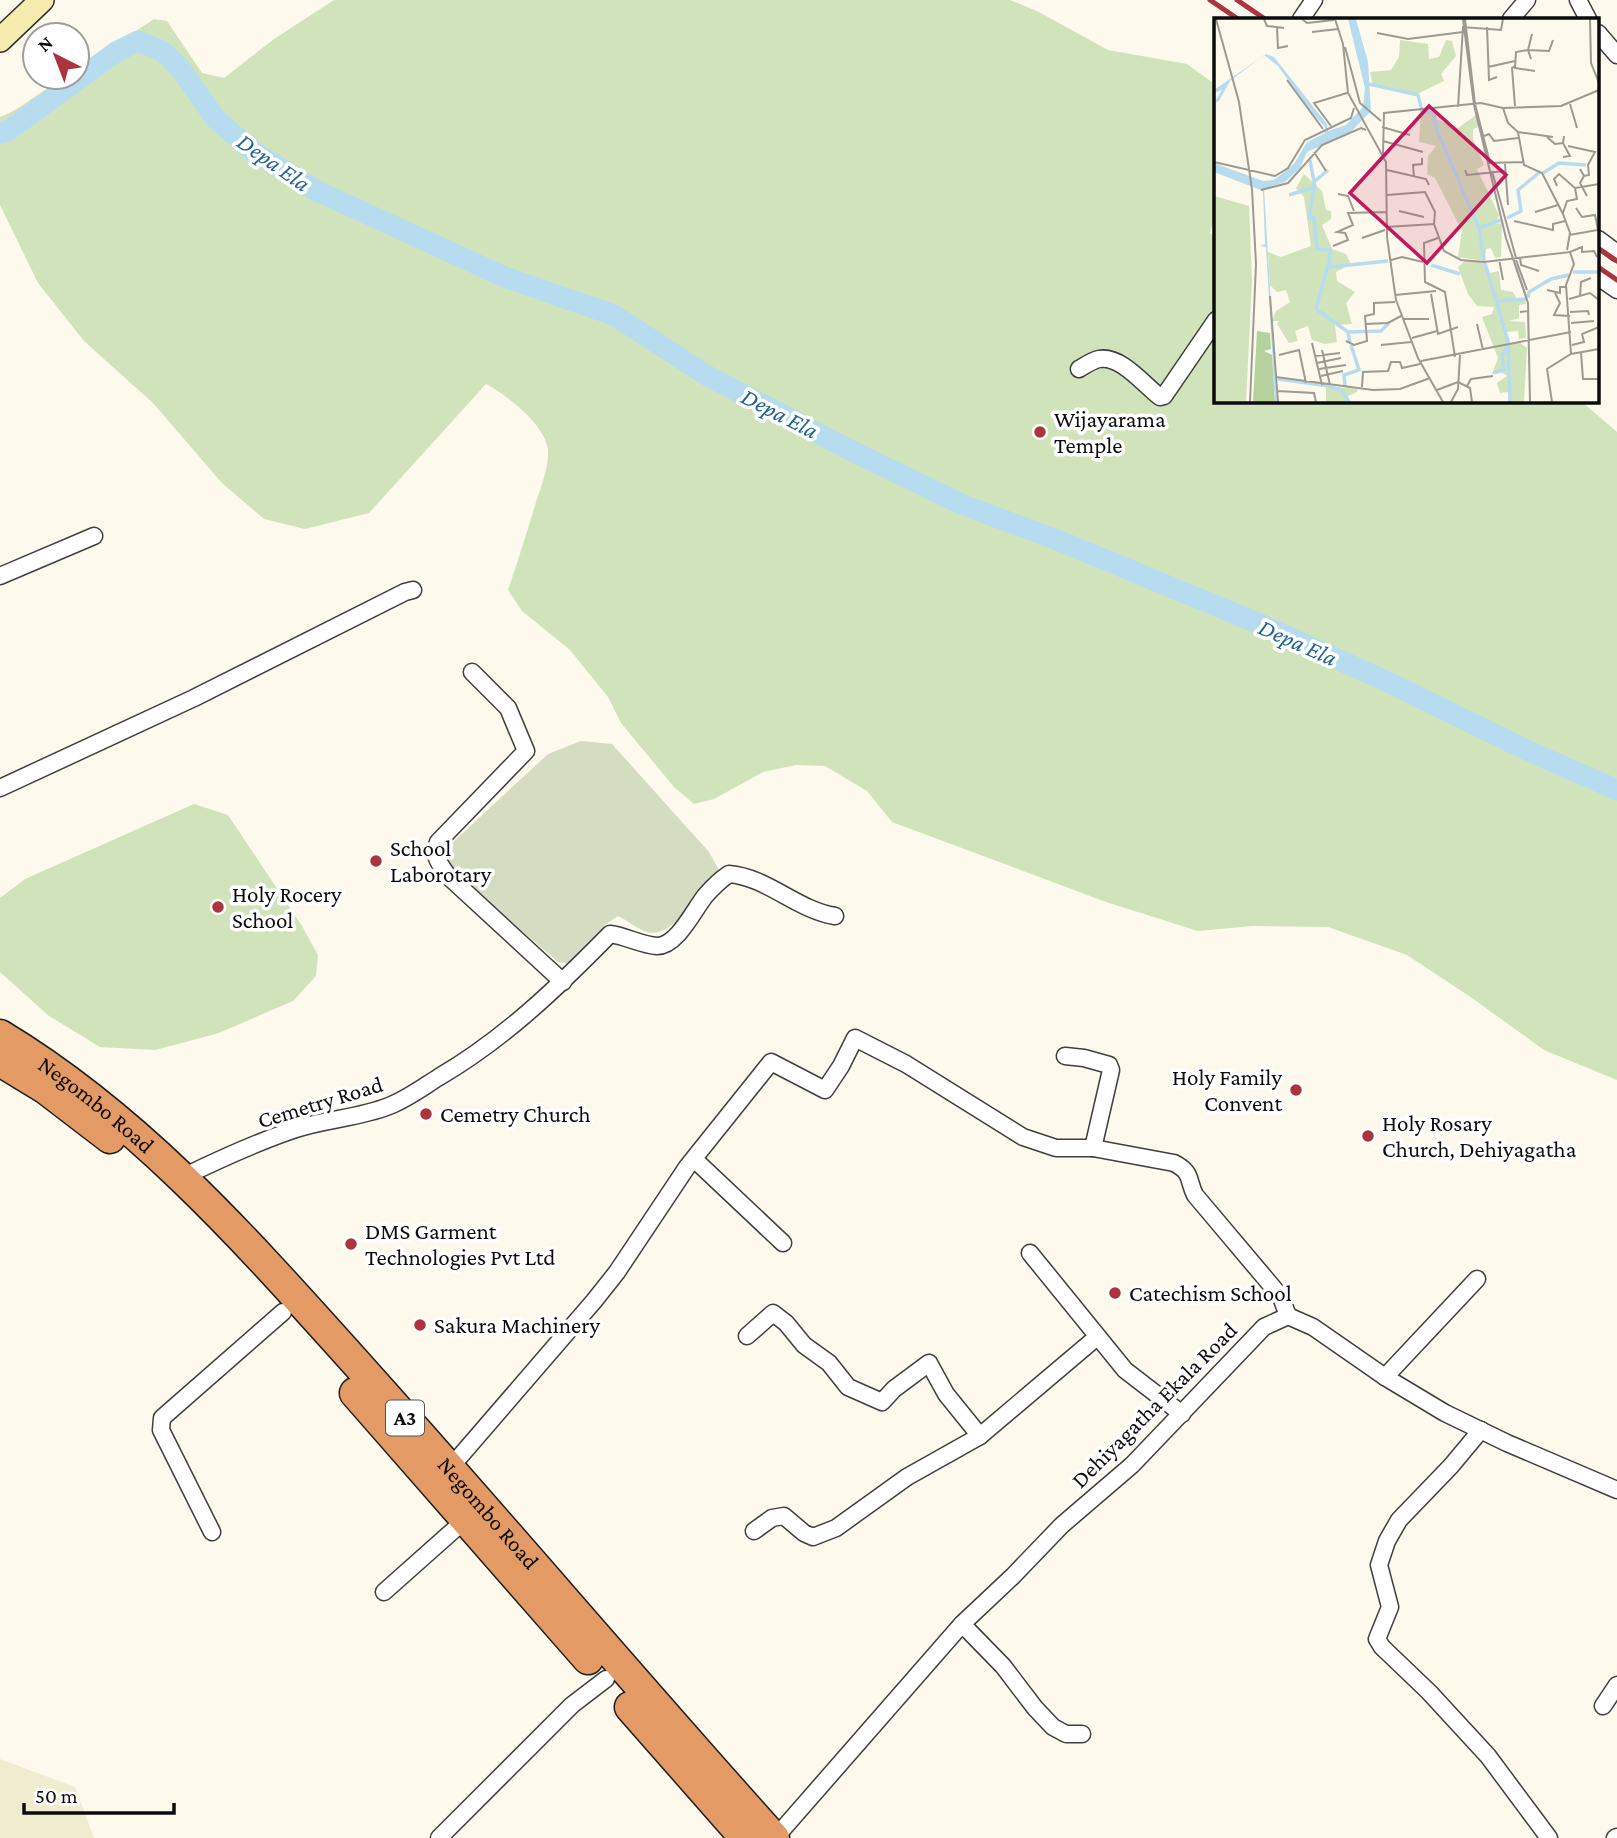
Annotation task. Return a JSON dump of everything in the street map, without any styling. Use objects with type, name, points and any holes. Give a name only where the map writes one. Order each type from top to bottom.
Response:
[{"type":"highway","name":"Negombo Road","points":[[0,1035],[88,1093],[183,1177],[298,1299],[450,1468],[775,1838]]},
{"type":"highway","name":"Negombo Road","points":[[0,1060],[74,1109],[170,1192],[283,1312],[745,1838]]},
{"type":"street","points":[[0,40],[42,0]]},
{"type":"street","points":[[1302,18],[1314,0]]},
{"type":"street","points":[[1512,18],[1527,0]]},
{"type":"street","points":[[1578,0],[1587,18]]},
{"type":"street","points":[[1600,35],[1617,55]]},
{"type":"street","points":[[1600,240],[1617,253]]},
{"type":"street","points":[[1600,278],[1617,290]]},
{"type":"street","points":[[1079,369],[1098,359],[1111,360],[1160,397],[1164,396],[1214,323]]},
{"type":"street","points":[[0,576],[94,536]]},
{"type":"street","points":[[0,788],[194,698],[413,590]]},
{"type":"street","points":[[472,671],[508,708],[526,751],[438,842],[434,851],[436,858],[448,876],[563,982]]},
{"type":"street","name":"Cemetry Road","points":[[183,1177],[231,1153],[295,1129],[372,1112],[404,1099],[464,1063],[540,1004],[610,934],[622,935],[654,946],[662,946],[671,941],[705,897],[729,874],[741,875],[785,897],[835,916]]},
{"type":"street","points":[[450,1468],[609,1282],[694,1159],[771,1062],[825,1090],[855,1038],[906,1064],[1023,1137],[1056,1148],[1093,1148],[1174,1163],[1185,1169],[1195,1195],[1281,1297],[1288,1316],[1313,1326],[1385,1377],[1445,1413],[1617,1490]]},
{"type":"street","points":[[1065,1056],[1099,1062],[1108,1065],[1111,1070],[1093,1148]]},
{"type":"street","points":[[694,1159],[783,1243]]},
{"type":"street","points":[[1030,1253],[1125,1370],[1182,1414]]},
{"type":"street","points":[[1385,1377],[1477,1279]]},
{"type":"street","points":[[212,1532],[161,1430],[162,1418],[283,1312]]},
{"type":"street","points":[[747,1336],[774,1313],[804,1345],[829,1363],[848,1387],[882,1402],[894,1389],[929,1363],[946,1394],[980,1436]]},
{"type":"street","name":"Dehiyagatha Ekala Road","points":[[775,1838],[962,1624],[1062,1525],[1132,1465],[1264,1327],[1288,1316]]},
{"type":"street","points":[[754,1531],[772,1517],[783,1516],[804,1534],[813,1536],[836,1528],[907,1477],[980,1436],[1097,1337]]},
{"type":"street","points":[[1481,1430],[1399,1520],[1387,1541],[1379,1565],[1390,1607],[1377,1639],[1381,1647],[1429,1692],[1488,1756],[1549,1838]]},
{"type":"street","points":[[384,1592],[465,1520]]},
{"type":"street","points":[[962,1624],[1003,1666],[1053,1727],[1066,1734],[1082,1734]]},
{"type":"street","points":[[439,1838],[572,1705],[606,1679]]},
{"type":"street","points":[[1604,1706],[1617,1685]]},
{"type":"shaded area","points":[[0,1759],[75,1787],[94,1838],[0,1838]]},
{"type":"green space","points":[[334,0],[1010,0],[1037,11],[1108,50],[1187,64],[1214,84],[1214,219],[1210,233],[1214,236],[1214,402],[1582,402],[1617,432],[1617,1080],[1544,1050],[1407,955],[1328,927],[1252,926],[1198,931],[1106,902],[892,822],[867,791],[825,766],[796,765],[763,772],[714,799],[694,804],[674,787],[621,723],[608,697],[570,650],[522,611],[508,590],[544,477],[548,450],[540,430],[524,411],[486,384],[369,513],[305,529],[264,519],[222,483],[153,403],[84,341],[38,283],[0,205],[0,117],[44,91],[91,91],[91,61],[154,19],[167,21],[202,73],[224,78],[274,39]]},
{"type":"green space","points":[[581,741],[612,744],[709,852],[719,870],[687,911],[667,928],[647,932],[618,916],[606,924],[569,964],[558,962],[452,871],[446,854],[451,844],[548,754]]},
{"type":"green space","points":[[194,804],[228,815],[302,926],[318,955],[316,976],[293,1001],[219,1033],[155,1050],[100,1047],[49,1016],[0,972],[0,898],[25,879]]},
{"type":"waterway","name":"Depa Ela","points":[[0,133],[6,132],[116,52],[138,41],[162,51],[180,68],[215,118],[251,150],[317,191],[507,278],[614,315],[706,375],[963,505],[1055,539],[1267,627],[1617,790]]},
{"type":"railway","points":[[1210,0],[1237,18]]},
{"type":"railway","points":[[1237,0],[1264,18]]},
{"type":"railway","points":[[1600,249],[1617,261]]},
{"type":"railway","points":[[1600,268],[1617,280]]},
{"type":"place","name":"Wijayarama Temple","points":[[1040,432]]},
{"type":"place","name":"School Laborotary","points":[[376,861]]},
{"type":"place","name":"Holy Rocery School","points":[[218,907]]},
{"type":"place","name":"Holy Family Convent","points":[[1296,1090]]},
{"type":"place","name":"Cemetry Church","points":[[426,1114]]},
{"type":"place","name":"Holy Rosary Church, Dehiyagatha","points":[[1368,1136]]},
{"type":"place","name":"DMS Garment Technologies Pvt Ltd","points":[[351,1244]]},
{"type":"place","name":"Catechism School","points":[[1115,1293]]},
{"type":"place","name":"Sakura Machinery","points":[[420,1325]]}]
